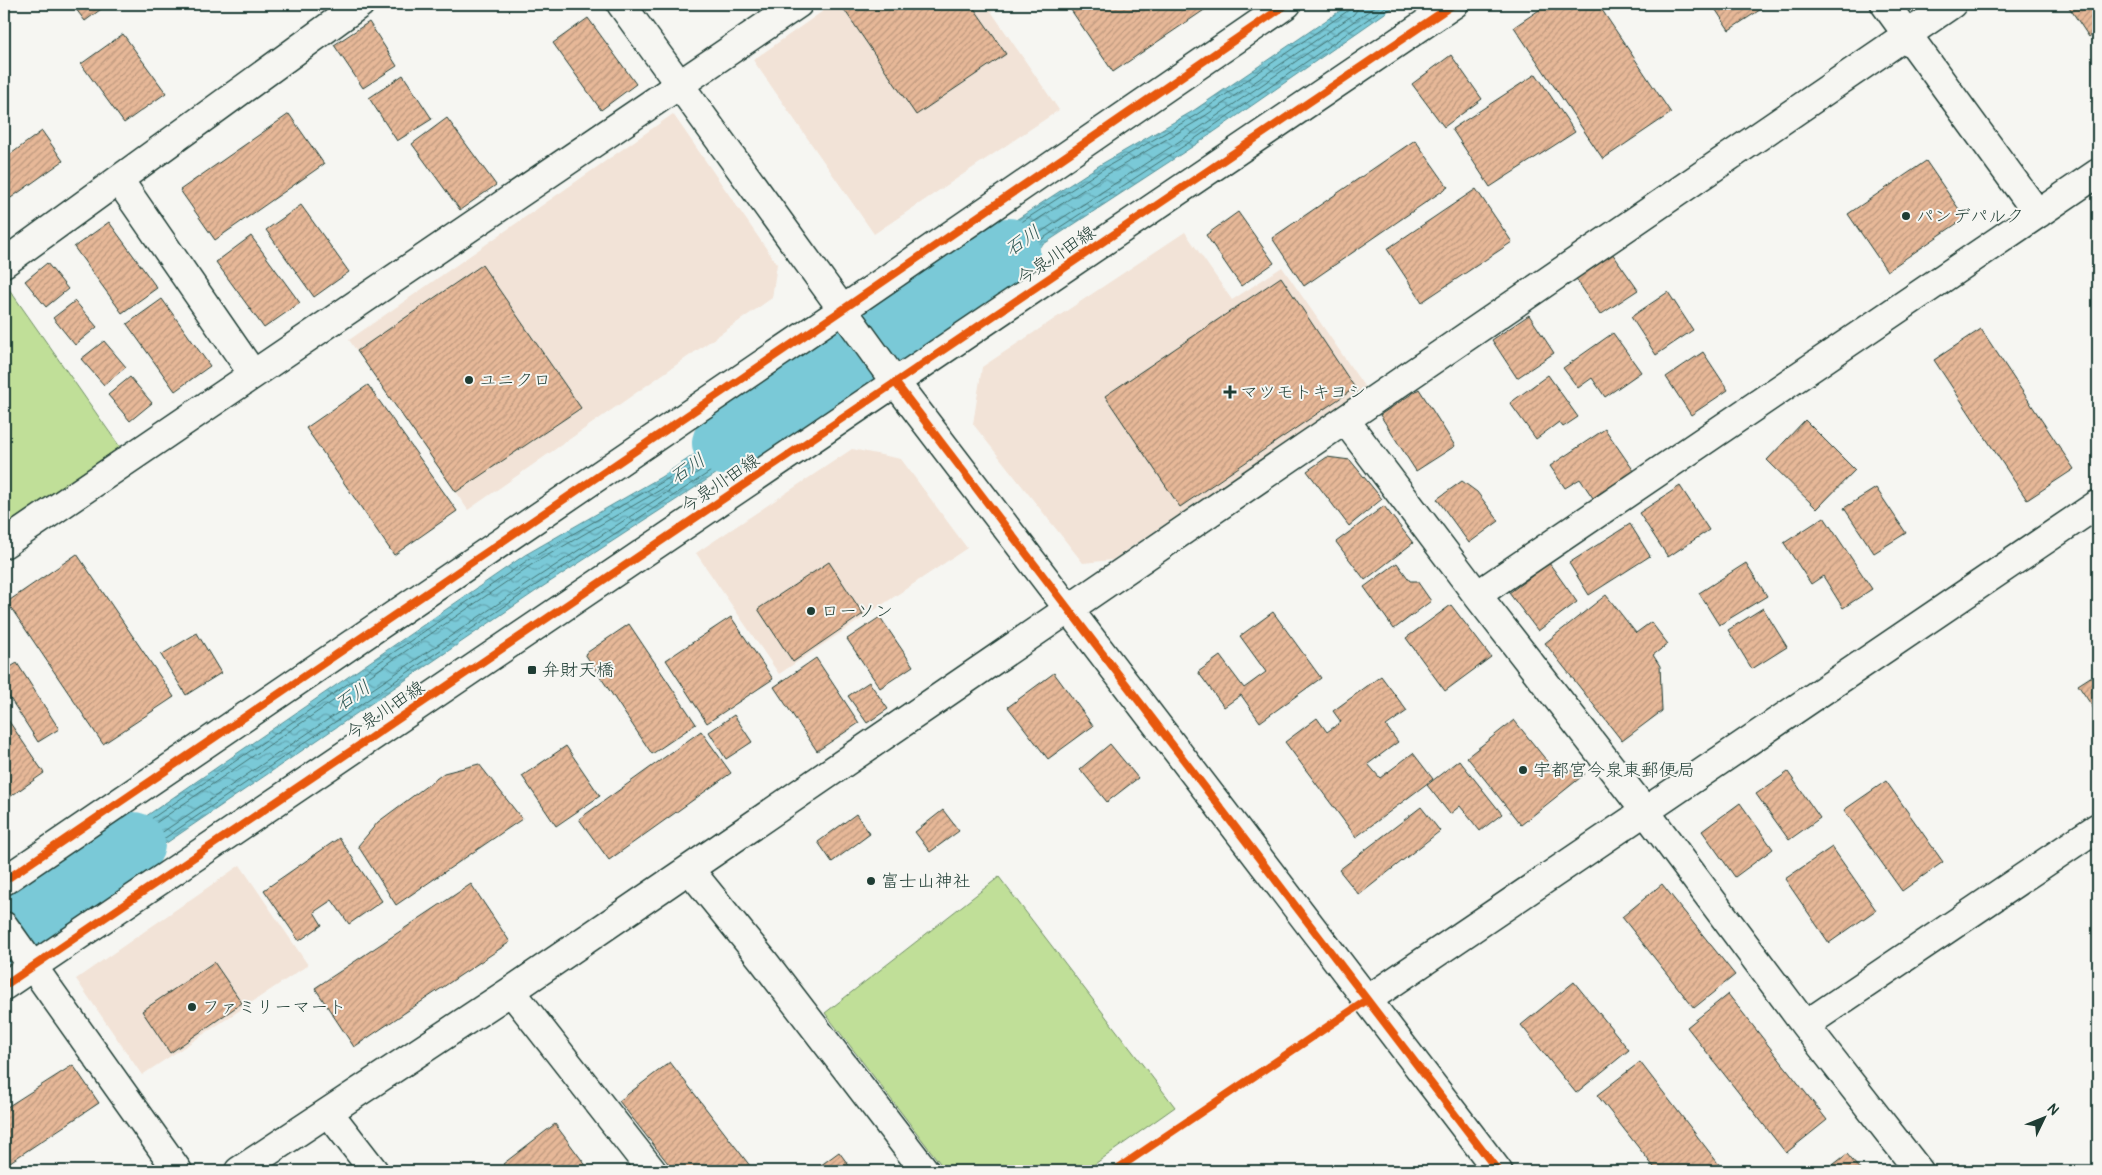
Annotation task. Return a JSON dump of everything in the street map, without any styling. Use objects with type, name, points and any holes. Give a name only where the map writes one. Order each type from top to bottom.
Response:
[{"type":"street","points":[[4,263],[360,4]]},
{"type":"street","points":[[620,4],[895,382],[1498,1171]]},
{"type":"street","points":[[4,544],[798,4]]},
{"type":"street","points":[[4,881],[842,310],[1287,4]]},
{"type":"street","name":"今泉川田線","points":[[4,986],[1454,4]]},
{"type":"street","points":[[1884,4],[2038,214]]},
{"type":"street","points":[[239,1171],[511,991],[1952,4]]},
{"type":"street","points":[[1477,595],[2098,173]]},
{"type":"street","points":[[119,180],[253,374]]},
{"type":"street","points":[[1345,420],[1477,595],[1645,810],[1805,1025],[1919,1171]]},
{"type":"street","points":[[1367,1000],[2098,504]]},
{"type":"street","points":[[1805,1025],[2098,827]]},
{"type":"street","points":[[689,869],[762,959],[925,1171]]},
{"type":"street","points":[[4,926],[178,1171]]},
{"type":"street","points":[[511,991],[652,1171]]},
{"type":"street","points":[[329,1113],[374,1171]]},
{"type":"shaded area","points":[[833,4],[986,4],[1059,110],[874,234],[753,60]]},
{"type":"shaded area","points":[[673,114],[777,264],[772,298],[468,510],[349,340]]},
{"type":"shaded area","points":[[1185,232],[1232,300],[1282,267],[1366,389],[1112,560],[1083,563],[973,424],[982,367]]},
{"type":"shaded area","points":[[852,449],[901,459],[967,548],[779,674],[696,553]]},
{"type":"shaded area","points":[[240,865],[308,965],[142,1075],[76,979]]},
{"type":"green space","points":[[4,282],[120,447],[4,526]]},
{"type":"green space","points":[[999,877],[1175,1107],[1085,1171],[946,1171],[825,1013]]},
{"type":"water","points":[[1350,4],[1398,4],[1198,143],[943,310],[921,282],[1100,165],[1193,111]]},
{"type":"water","points":[[792,389],[808,414],[539,589],[71,908],[52,881],[525,555],[661,477]]},
{"type":"building","points":[[72,4],[108,4],[85,21]]},
{"type":"building","points":[[842,4],[971,4],[1006,54],[916,115]]},
{"type":"building","points":[[1067,4],[1213,4],[1113,72]]},
{"type":"building","points":[[1548,4],[1598,4],[1671,113],[1603,159],[1514,27]]},
{"type":"building","points":[[1712,4],[1769,4],[1729,30]]},
{"type":"building","points":[[2067,4],[2098,4],[2098,30],[2089,37]]},
{"type":"building","points":[[588,18],[636,84],[601,110],[553,43]]},
{"type":"building","points":[[369,22],[397,66],[363,88],[334,45]]},
{"type":"building","points":[[123,34],[166,93],[124,123],[81,64]]},
{"type":"building","points":[[1451,55],[1482,99],[1444,127],[1412,84]]},
{"type":"building","points":[[1536,74],[1575,132],[1490,187],[1452,129]]},
{"type":"building","points":[[403,75],[432,119],[397,141],[369,98]]},
{"type":"building","points":[[289,114],[324,164],[215,240],[180,190]]},
{"type":"building","points":[[447,118],[496,185],[460,210],[412,144]]},
{"type":"building","points":[[42,131],[63,161],[8,200],[4,195],[4,159]]},
{"type":"building","points":[[1415,140],[1448,187],[1304,286],[1272,238]]},
{"type":"building","name":"パンデパルク","points":[[1926,161],[1965,218],[1887,271],[1848,214]]},
{"type":"building","points":[[1476,189],[1512,242],[1422,302],[1387,249]]},
{"type":"building","points":[[301,205],[349,272],[314,297],[266,230]]},
{"type":"building","points":[[1238,212],[1274,263],[1241,286],[1206,235]]},
{"type":"building","points":[[109,222],[157,288],[122,313],[74,247]]},
{"type":"building","points":[[251,236],[300,303],[264,328],[216,262]]},
{"type":"building","points":[[1612,253],[1638,290],[1600,315],[1575,277]]},
{"type":"building","points":[[47,263],[68,289],[46,307],[25,281]]},
{"type":"building","name":"ユニクロ","points":[[482,265],[581,408],[456,492],[357,351]]},
{"type":"building","name":"マツモトキヨシ","points":[[1281,277],[1355,388],[1180,507],[1105,396]]},
{"type":"building","points":[[1668,292],[1693,330],[1656,355],[1631,317]]},
{"type":"building","points":[[162,299],[210,366],[175,391],[127,324]]},
{"type":"building","points":[[75,301],[97,327],[75,345],[53,318]]},
{"type":"building","points":[[1529,315],[1554,353],[1517,378],[1492,340]]},
{"type":"building","points":[[1981,329],[2074,469],[2027,500],[1934,360]]},
{"type":"building","points":[[1613,333],[1641,372],[1605,397],[1592,378],[1578,388],[1563,368]]},
{"type":"building","points":[[104,341],[126,367],[104,385],[81,359]]},
{"type":"building","points":[[1703,352],[1728,390],[1691,415],[1666,377]]},
{"type":"building","points":[[1548,375],[1578,417],[1563,427],[1559,422],[1536,439],[1510,403]]},
{"type":"building","points":[[130,377],[152,403],[130,421],[108,395]]},
{"type":"building","points":[[368,385],[457,511],[394,555],[306,428]]},
{"type":"building","points":[[1419,389],[1455,446],[1416,471],[1380,415]]},
{"type":"building","points":[[1805,420],[1855,470],[1817,509],[1767,460]]},
{"type":"building","points":[[1605,429],[1634,471],[1593,498],[1580,479],[1565,488],[1550,466]]},
{"type":"building","points":[[1327,457],[1350,460],[1382,499],[1349,526],[1307,471]]},
{"type":"building","points":[[1462,481],[1477,492],[1499,521],[1469,543],[1437,499]]},
{"type":"building","points":[[1680,486],[1709,530],[1668,557],[1639,513]]},
{"type":"building","points":[[1876,488],[1906,533],[1874,553],[1844,508]]},
{"type":"building","points":[[1384,506],[1413,543],[1365,580],[1336,542]]},
{"type":"building","points":[[1824,517],[1872,589],[1843,608],[1823,576],[1811,584],[1784,543]]},
{"type":"building","points":[[1630,524],[1650,556],[1589,595],[1569,563]]},
{"type":"building","points":[[77,554],[174,697],[103,744],[7,602]]},
{"type":"building","name":"ローソン","points":[[829,562],[863,614],[793,662],[758,609]]},
{"type":"building","points":[[1397,563],[1410,581],[1417,581],[1431,601],[1394,629],[1364,587]]},
{"type":"building","points":[[1549,563],[1577,602],[1538,631],[1509,593]]},
{"type":"building","points":[[1746,563],[1767,596],[1719,625],[1699,593]]},
{"type":"building","points":[[1606,595],[1636,633],[1651,622],[1668,644],[1653,655],[1660,666],[1662,711],[1622,741],[1545,643]]},
{"type":"building","points":[[1451,605],[1491,657],[1445,691],[1406,638]]},
{"type":"building","points":[[1763,608],[1787,647],[1752,669],[1728,630]]},
{"type":"building","points":[[1273,612],[1321,678],[1260,722],[1241,695],[1224,707],[1198,672],[1220,656],[1244,688],[1266,672],[1240,636]]},
{"type":"building","points":[[731,617],[773,679],[707,723],[666,660]]},
{"type":"building","points":[[880,617],[913,666],[880,688],[847,639]]},
{"type":"building","points":[[629,624],[696,724],[652,754],[585,654]]},
{"type":"building","points":[[197,633],[221,673],[186,695],[161,655]]},
{"type":"building","points":[[816,658],[859,723],[817,751],[774,687]]},
{"type":"building","points":[[17,663],[59,729],[38,742],[4,689],[4,671]]},
{"type":"building","points":[[1054,673],[1093,726],[1048,759],[1008,707]]},
{"type":"building","points":[[2095,674],[2098,678],[2098,715],[2078,685]]},
{"type":"building","points":[[1381,676],[1407,711],[1386,726],[1398,742],[1368,764],[1380,778],[1413,753],[1433,779],[1356,837],[1285,742],[1317,718],[1327,732],[1341,722],[1333,711]]},
{"type":"building","points":[[869,682],[888,709],[867,723],[848,696]]},
{"type":"building","points":[[4,714],[44,773],[4,801]]},
{"type":"building","points":[[734,715],[752,742],[726,759],[709,732]]},
{"type":"building","name":"宇都宮今泉東郵便局","points":[[1514,720],[1551,766],[1585,774],[1521,825],[1467,757]]},
{"type":"building","points":[[701,731],[731,773],[609,860],[579,819]]},
{"type":"building","points":[[1110,744],[1138,778],[1107,802],[1080,769]]},
{"type":"building","points":[[566,746],[600,796],[556,826],[522,776]]},
{"type":"building","points":[[1459,760],[1502,814],[1480,831],[1460,806],[1450,814],[1427,785]]},
{"type":"building","points":[[479,764],[522,819],[396,905],[358,846],[378,822],[444,773]]},
{"type":"building","points":[[1788,772],[1820,818],[1789,840],[1756,794]]},
{"type":"building","points":[[1886,781],[1943,862],[1902,891],[1844,810]]},
{"type":"building","points":[[1740,803],[1773,849],[1735,877],[1702,831]]},
{"type":"building","points":[[1421,807],[1440,831],[1359,895],[1339,870]]},
{"type":"building","points":[[943,810],[959,831],[930,852],[915,832]]},
{"type":"building","points":[[856,814],[870,834],[832,862],[818,842]]},
{"type":"building","points":[[339,838],[382,901],[349,924],[332,900],[314,912],[322,925],[299,941],[264,890]]},
{"type":"building","points":[[1832,847],[1876,910],[1829,943],[1785,879]]},
{"type":"building","points":[[471,884],[510,942],[354,1047],[315,988]]},
{"type":"building","points":[[1662,884],[1735,975],[1694,1008],[1622,917]]},
{"type":"building","name":"ファミリーマート","points":[[214,962],[242,1003],[170,1053],[142,1011]]},
{"type":"building","points":[[1574,982],[1629,1050],[1576,1093],[1521,1025]]},
{"type":"building","points":[[1728,994],[1827,1120],[1786,1153],[1687,1027]]},
{"type":"building","points":[[670,1062],[754,1171],[674,1171],[619,1101]]},
{"type":"building","points":[[1640,1062],[1724,1171],[1657,1171],[1597,1095]]},
{"type":"building","points":[[73,1065],[99,1103],[4,1166],[4,1109]]},
{"type":"building","points":[[555,1124],[590,1171],[508,1171],[503,1164]]},
{"type":"building","points":[[839,1152],[853,1171],[813,1171]]},
{"type":"building","points":[[1847,1154],[1861,1171],[1825,1171]]},
{"type":"waterway","name":"石川","points":[[724,443],[1008,250]]},
{"type":"waterway","name":"石川","points":[[4,932],[133,844]]},
{"type":"cycle path","points":[[4,881],[842,310],[1287,4]]},
{"type":"cycle path","points":[[4,986],[1454,4]]},
{"type":"cycle path","points":[[895,382],[1498,1171]]},
{"type":"cycle path","points":[[1114,1171],[1367,1000]]},
{"type":"place","name":"パンデパルク","points":[[1906,216]]},
{"type":"place","name":"ユニクロ","points":[[469,380]]},
{"type":"place","name":"マツモトキヨシ","points":[[1230,392]]},
{"type":"place","name":"ローソン","points":[[811,611]]},
{"type":"place","name":"弁財天橋","points":[[532,670]]},
{"type":"place","name":"宇都宮今泉東郵便局","points":[[1523,770]]},
{"type":"place","name":"富士山神社","points":[[871,881]]},
{"type":"place","name":"ファミリーマート","points":[[192,1007]]}]
